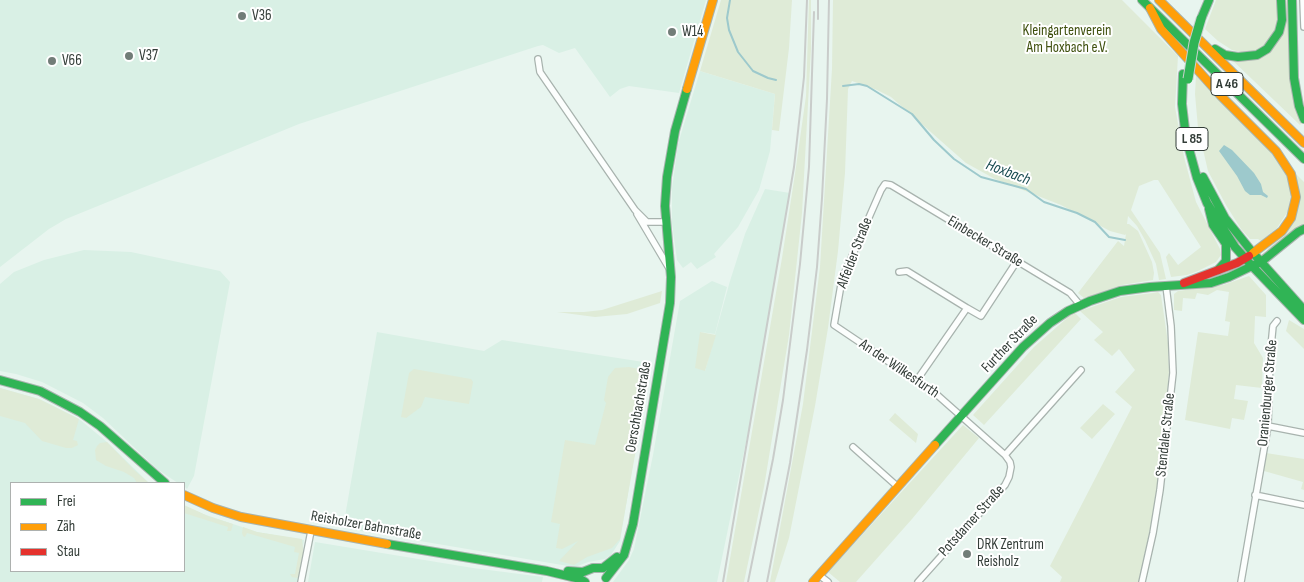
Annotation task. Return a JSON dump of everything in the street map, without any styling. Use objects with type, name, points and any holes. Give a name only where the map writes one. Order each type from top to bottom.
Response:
[{"type":"main road","name":"Oerschbachstraße","points":[[606,580],[621,559],[632,532],[670,302],[666,177],[674,131],[713,0]]},
{"type":"main road","name":"A 46","points":[[1142,0],[1304,159]]},
{"type":"main road","name":"A 46","points":[[1158,0],[1304,143]]},
{"type":"main road","name":"L 85","points":[[1202,0],[1182,104],[1186,138],[1197,178],[1207,204],[1235,246],[1304,320]]},
{"type":"main road","name":"L 85","points":[[1199,17],[1209,0]]},
{"type":"main road","points":[[1203,43],[1232,57],[1257,55],[1267,49],[1279,32],[1282,20],[1281,0]]},
{"type":"main road","points":[[1292,0],[1294,78],[1304,119]]},
{"type":"main road","points":[[1150,8],[1161,29],[1216,90],[1276,150],[1291,174],[1296,197],[1291,218],[1282,231],[1251,262]]},
{"type":"main road","name":"L 85","points":[[1186,76],[1189,120],[1204,181],[1251,262],[1304,310]]},
{"type":"main road","points":[[1295,134],[1304,139]]},
{"type":"main road","points":[[1207,204],[1213,224],[1226,244],[1227,251],[1226,261],[1216,271]]},
{"type":"main road","points":[[1251,262],[1304,229]]},
{"type":"main road","name":"Further Straße","points":[[813,582],[1032,337],[1050,323],[1080,305],[1120,291],[1179,284],[1216,271],[1251,262]]},
{"type":"main road","name":"Further Straße","points":[[1179,284],[1211,283],[1229,277],[1251,262]]},
{"type":"main road","points":[[0,380],[40,391],[80,412],[100,426],[164,482]]},
{"type":"main road","name":"Reisholzer Bahnstraße","points":[[185,495],[213,508],[241,517],[311,531],[547,571],[577,578],[585,582],[585,576],[594,569]]},
{"type":"main road","name":"Oerschbachstraße","points":[[594,569],[607,566],[625,549]]},
{"type":"main road","points":[[594,569],[604,572],[606,580]]},
{"type":"main road","name":"Reisholzer Bahnstraße","points":[[547,571],[584,572],[594,569]]},
{"type":"street","points":[[1303,0],[1304,27]]},
{"type":"street","name":"Oerschbachstraße","points":[[538,58],[540,72],[636,210],[647,222],[666,222]]},
{"type":"street","name":"Einbecker Straße","points":[[885,184],[891,185],[1070,292],[1080,305]]},
{"type":"street","name":"Alfelder Straße","points":[[834,325],[842,279],[885,184]]},
{"type":"street","name":"Oerschbachstraße","points":[[636,210],[638,217],[669,269]]},
{"type":"street","points":[[899,272],[907,271],[981,316],[1017,261]]},
{"type":"street","name":"Stendaler Straße","points":[[1142,582],[1160,490],[1172,373],[1171,326],[1166,286]]},
{"type":"street","points":[[917,380],[967,308]]},
{"type":"street","name":"Oranienburger Straße","points":[[1241,582],[1268,426],[1270,357],[1273,326],[1277,321]]},
{"type":"street","name":"An der Wilkesfurth","points":[[834,325],[935,392],[962,416]]},
{"type":"street","points":[[962,416],[1005,455],[1081,370]]},
{"type":"street","points":[[1268,426],[1304,433]]},
{"type":"street","points":[[853,447],[898,487]]},
{"type":"street","name":"Potsdamer Straße","points":[[918,582],[1005,485],[1010,477],[1011,467],[1005,455]]},
{"type":"street","points":[[1256,495],[1304,505]]},
{"type":"street","points":[[302,582],[311,531]]},
{"type":"street","points":[[819,575],[828,582]]},
{"type":"shaded area","points":[[0,0],[706,0],[679,93],[629,86],[620,89],[610,97],[575,48],[559,53],[543,45],[538,46],[299,124],[66,219],[49,229],[0,267]]},
{"type":"shaded area","points":[[700,71],[775,94],[770,151],[759,190],[738,227],[714,254],[716,257],[697,269],[691,262],[683,268],[677,260],[672,223],[672,189],[678,144]]},
{"type":"shaded area","points":[[765,189],[790,193],[751,418],[717,582],[613,582],[629,560],[634,549],[653,455],[680,301],[712,281],[727,287],[715,334],[700,332],[705,371],[745,234]]},
{"type":"shaded area","points":[[84,250],[131,252],[220,271],[230,282],[194,476],[187,489],[185,482],[176,482],[157,469],[103,418],[83,403],[42,382],[0,371],[0,284],[14,272],[44,260]]},
{"type":"shaded area","points":[[377,332],[484,351],[502,340],[650,363],[620,541],[611,555],[605,559],[575,567],[343,528]]},
{"type":"shaded area","points":[[0,388],[39,399],[79,419],[107,442],[148,482],[10,482],[10,572],[185,572],[185,506],[257,532],[304,540],[297,582],[0,582]]},
{"type":"shaded area","points":[[315,542],[473,568],[543,577],[542,582],[308,582]]},
{"type":"green space","points":[[721,0],[792,0],[789,48],[779,131],[772,130],[775,94],[700,71]]},
{"type":"green space","points":[[809,0],[811,0],[811,49],[802,213],[789,335],[764,487],[744,582],[726,582],[795,174],[806,96]]},
{"type":"green space","name":"Kleingartenverein Am Hoxbach e.V.","points":[[833,0],[1122,0],[1178,56],[1175,107],[1184,157],[1196,202],[1220,249],[1221,255],[1216,262],[1198,271],[1187,275],[1171,277],[1166,257],[1169,253],[1178,265],[1201,247],[1158,180],[1154,180],[1139,186],[1131,210],[1160,253],[1166,279],[1159,280],[1156,264],[1145,240],[1137,226],[1128,216],[1127,224],[1138,231],[1152,262],[1153,280],[1122,285],[1084,298],[1078,293],[1118,241],[1124,246],[1126,234],[1110,231],[1061,205],[995,179],[966,163],[891,97],[852,81],[848,89],[845,173],[838,251],[828,328],[789,538],[775,582],[770,582],[803,404],[820,267],[832,69]]},
{"type":"green space","points":[[1216,0],[1278,0],[1277,32],[1259,50],[1241,52],[1232,50],[1205,29]]},
{"type":"green space","points":[[1284,0],[1287,0],[1289,36],[1302,123],[1300,125],[1230,58],[1272,47]]},
{"type":"green space","points":[[1196,75],[1273,153],[1287,175],[1291,193],[1288,211],[1277,228],[1261,241],[1250,239],[1241,229],[1208,171],[1198,128],[1195,94]]},
{"type":"green space","points":[[1295,173],[1304,182],[1304,226],[1269,251],[1267,249],[1283,235],[1298,210],[1299,203]]},
{"type":"green space","points":[[1249,276],[1266,295],[1266,317],[1255,316],[1254,343],[1263,358],[1262,388],[1236,385],[1234,399],[1248,401],[1244,420],[1232,418],[1230,429],[1185,420],[1198,332],[1228,336],[1230,322],[1225,321],[1229,292],[1217,290],[1208,295],[1197,293],[1195,299],[1183,298],[1182,311],[1174,310],[1174,294],[1178,291],[1223,285]]},
{"type":"green space","points":[[662,291],[660,303],[627,314],[595,317],[557,312],[602,310]]},
{"type":"green space","points":[[1158,292],[1161,295],[1168,343],[1169,373],[1158,490],[1139,582],[1060,582],[1062,577],[1050,566],[1132,407],[1115,392],[1135,370],[1119,349],[1112,356],[1094,340],[1103,332],[1080,311],[1121,297]]},
{"type":"green space","points":[[1074,312],[1081,319],[984,425],[973,415],[1034,347]]},
{"type":"green space","points":[[1289,320],[1304,329],[1304,349],[1286,331]]},
{"type":"green space","points":[[700,332],[716,335],[705,371],[695,368]]},
{"type":"green space","points":[[629,367],[650,371],[620,539],[612,548],[587,557],[574,565],[559,561],[578,541],[562,549],[556,548],[560,524],[551,522],[565,440],[595,445],[606,403],[604,400],[608,377],[615,368]]},
{"type":"green space","points":[[414,369],[471,379],[473,382],[469,404],[425,397],[421,407],[406,418],[401,417],[409,373]]},
{"type":"green space","points":[[0,388],[39,399],[79,419],[73,440],[77,441],[78,445],[66,448],[42,441],[25,423],[0,416]]},
{"type":"green space","points":[[1103,404],[1115,414],[1092,439],[1080,428]]},
{"type":"green space","points":[[895,413],[918,434],[916,443],[889,420]]},
{"type":"green space","points":[[963,425],[979,438],[912,519],[856,582],[840,582],[828,572]]},
{"type":"green space","points":[[107,442],[148,482],[136,482],[134,478],[124,472],[106,466],[96,460],[95,450],[100,443]]},
{"type":"green space","points":[[1266,453],[1304,459],[1304,490],[1301,489],[1303,482],[1264,471]]},
{"type":"green space","points":[[185,505],[208,516],[233,524],[231,531],[227,531],[228,527],[185,513]]},
{"type":"green space","points":[[243,527],[257,532],[302,539],[304,557],[300,576],[297,578],[292,577],[290,574],[295,574],[299,553],[294,552],[295,547],[247,533],[245,537],[242,533]]},
{"type":"water","points":[[1224,145],[1232,150],[1254,173],[1261,184],[1263,192],[1268,196],[1267,198],[1261,195],[1250,195],[1245,191],[1219,151]]},
{"type":"waterway","name":"Hoxbach","points":[[730,0],[727,18],[729,30],[738,52],[753,71],[776,80]]},
{"type":"waterway","name":"Hoxbach","points":[[843,86],[859,84],[867,86],[912,114],[934,140],[954,159],[981,177],[1026,189],[1044,202],[1077,213],[1095,222],[1109,237],[1125,240]]},
{"type":"railway","points":[[723,582],[794,167],[804,77],[807,0]]},
{"type":"railway","points":[[818,0],[818,19]]},
{"type":"railway","points":[[767,582],[790,463],[817,267],[827,99],[829,0]]},
{"type":"railway","points":[[748,582],[783,400],[800,264],[809,167],[814,12]]},
{"type":"traffic: fast","points":[[1142,0],[1304,159]]},
{"type":"traffic: fast","points":[[1201,19],[1209,0]]},
{"type":"traffic: fast","points":[[1215,49],[1225,55],[1238,57],[1257,55],[1267,49],[1279,32],[1282,20],[1281,0]]},
{"type":"traffic: fast","points":[[1292,0],[1294,78],[1299,106],[1304,119]]},
{"type":"traffic: fast","points":[[1188,79],[1194,43],[1201,19]]},
{"type":"traffic: fast","points":[[1183,74],[1182,104],[1186,138],[1197,178],[1207,203],[1235,247],[1252,266],[1261,262]]},
{"type":"traffic: fast","points":[[606,578],[624,555],[633,524],[670,303],[671,277],[665,206],[667,177],[675,131],[687,89]]},
{"type":"traffic: fast","points":[[1203,177],[1225,218],[1253,253]]},
{"type":"traffic: fast","points":[[1209,209],[1213,225],[1226,244],[1226,261],[1218,270]]},
{"type":"traffic: fast","points":[[1261,262],[1304,229]]},
{"type":"traffic: fast","points":[[1253,253],[1304,310]]},
{"type":"traffic: fast","points":[[935,445],[1023,347],[1050,323],[1068,311],[1090,301],[1120,291],[1211,283],[1252,266],[1304,320]]},
{"type":"traffic: fast","points":[[0,380],[40,391],[80,412],[100,426],[164,482]]},
{"type":"traffic: fast","points":[[387,544],[547,571],[585,582]]},
{"type":"traffic: fast","points":[[568,571],[583,572],[593,568],[603,568],[617,557]]},
{"type":"traffic: slow","points":[[687,89],[713,0]]},
{"type":"traffic: slow","points":[[1159,0],[1304,143]]},
{"type":"traffic: slow","points":[[1150,8],[1161,29],[1221,96],[1276,151],[1291,174],[1296,197],[1291,218],[1282,231],[1253,253]]},
{"type":"traffic: slow","points":[[813,582],[935,445]]},
{"type":"traffic: slow","points":[[185,495],[213,508],[241,517],[387,544]]},
{"type":"traffic: jam","points":[[1184,283],[1237,263],[1249,256]]},
{"type":"place","name":"V36","points":[[242,16]]},
{"type":"place","name":"W14","points":[[672,32]]},
{"type":"place","name":"V37","points":[[129,56]]},
{"type":"place","name":"V66","points":[[52,61]]},
{"type":"place","name":"DRK Zentrum Reisholz","points":[[967,554]]}]
